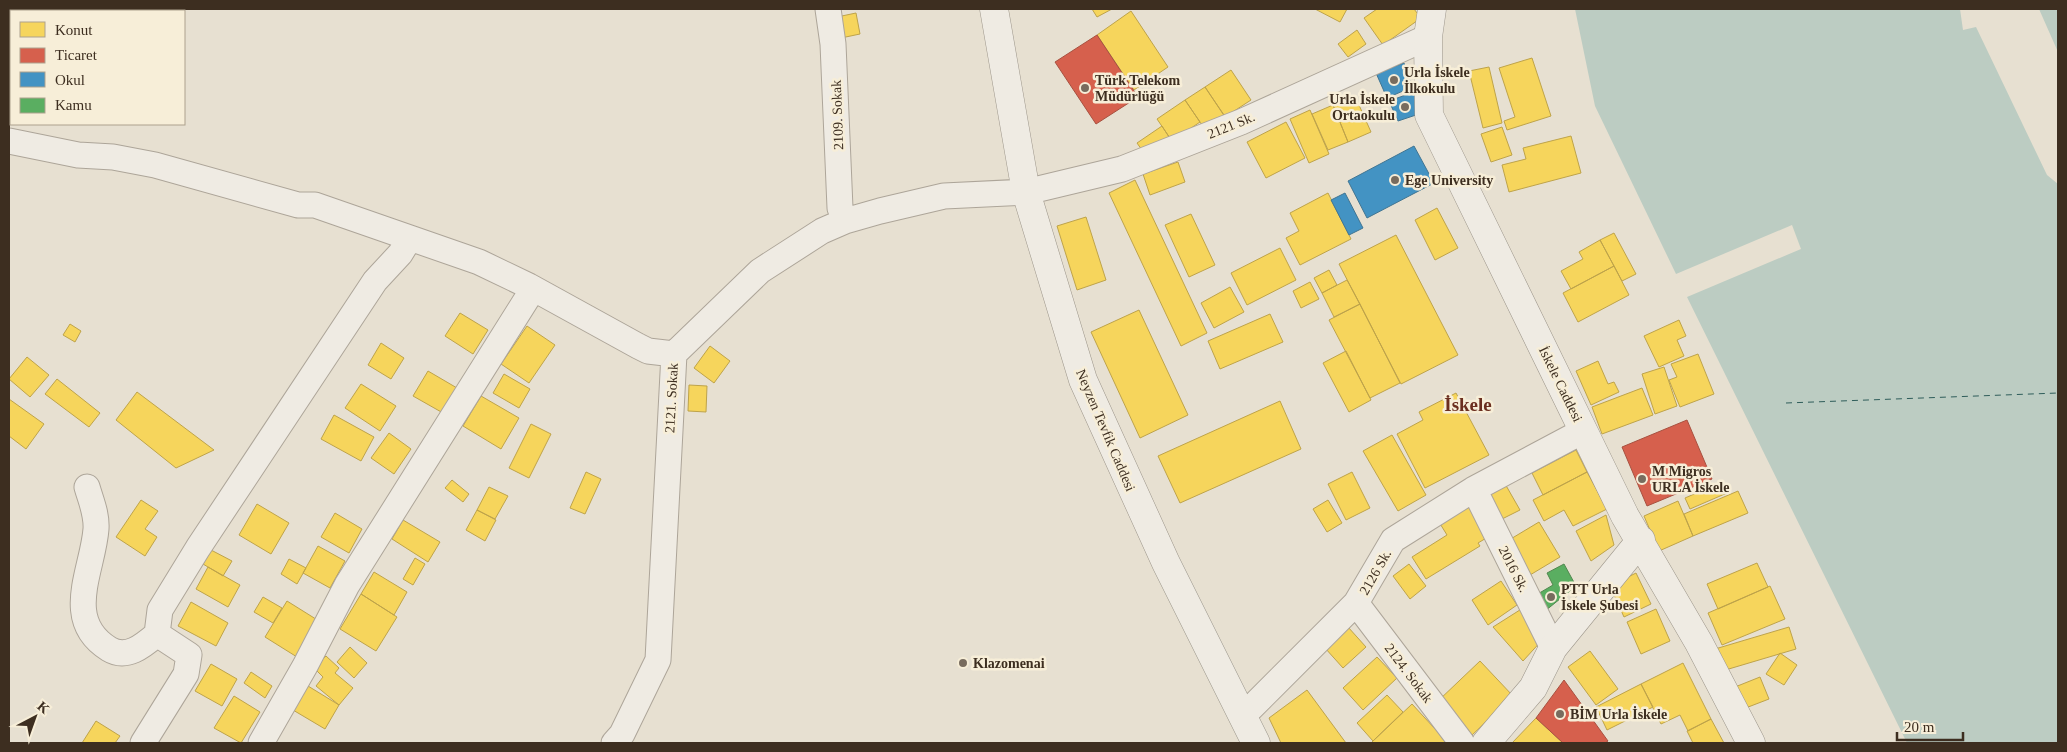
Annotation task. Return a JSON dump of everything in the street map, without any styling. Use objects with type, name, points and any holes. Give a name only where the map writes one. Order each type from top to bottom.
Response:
[{"type":"street","name":"2109. Sokak","points":[[828,9],[833,44],[840,208],[845,221]]},
{"type":"street","name":"Neyzen Tevfik Caddesi","points":[[994,9],[1026,192],[1083,380],[1166,563],[1256,743]]},
{"type":"street","name":"İskele Caddesi","points":[[1432,9],[1428,37],[1429,114],[1625,516],[1641,540],[1699,643],[1751,743]]},
{"type":"street","name":"2121 Sk.","points":[[1026,192],[1122,168],[1241,122],[1428,37]]},
{"type":"street","points":[[9,141],[78,156],[113,157],[155,165],[298,205],[316,205],[479,262],[534,289],[648,351],[674,354]]},
{"type":"street","name":"2121. Sokak","points":[[614,743],[622,734],[658,660],[674,354],[760,271],[822,231],[845,221],[944,196],[1026,192]]},
{"type":"street","points":[[87,488],[95,514],[96,527],[85,577],[83,606],[94,636],[114,652],[125,653],[137,650],[157,634],[160,610],[198,548],[374,281],[400,254],[410,238]]},
{"type":"street","points":[[261,743],[305,666],[347,584],[534,289]]},
{"type":"street","name":"2126 Sk.","points":[[1243,716],[1356,603],[1393,540],[1474,489],[1583,431]]},
{"type":"street","name":"2016 Sk.","points":[[1474,489],[1554,648]]},
{"type":"street","points":[[1486,743],[1533,688],[1554,648],[1641,540]]},
{"type":"street","name":"2124. Sokak","points":[[1356,603],[1462,743]]},
{"type":"street","points":[[143,743],[186,674],[190,655],[157,634]]},
{"type":"shaded area","points":[[1575,9],[1960,9],[1963,30],[1976,27],[2047,175],[2058,184],[2058,743],[1907,743],[1687,297],[1801,249],[1792,225],[1676,274],[1595,106]]},
{"type":"shaded area","points":[[2039,9],[2058,9],[2058,52]]},
{"type":"building: Konut","points":[[1092,9],[1112,9],[1097,17]]},
{"type":"building: Konut","points":[[1315,9],[1347,9],[1340,22]]},
{"type":"building: Konut","points":[[1377,9],[1414,9],[1421,18],[1383,45],[1364,18]]},
{"type":"building: Konut","points":[[1131,11],[1168,67],[1134,90],[1097,35]]},
{"type":"building: Konut","points":[[856,13],[860,34],[841,38],[837,17]]},
{"type":"building: Konut","points":[[1357,30],[1366,44],[1348,57],[1338,44]]},
{"type":"building: Konut","points":[[1532,58],[1551,116],[1507,130],[1504,121],[1515,117],[1499,68]]},
{"type":"building: Konut","points":[[1489,67],[1502,123],[1483,128],[1469,71]]},
{"type":"building: Konut","points":[[1231,70],[1251,100],[1225,117],[1205,87]]},
{"type":"building: Konut","points":[[1205,87],[1224,115],[1204,128],[1185,100]]},
{"type":"building: Konut","points":[[1355,96],[1371,132],[1348,142],[1333,105]]},
{"type":"building: Konut","points":[[1185,100],[1200,122],[1172,141],[1157,119]]},
{"type":"building: Konut","points":[[1333,105],[1348,142],[1328,150],[1312,114]]},
{"type":"building: Konut","points":[[1310,110],[1329,154],[1309,163],[1290,119]]},
{"type":"building: Konut","points":[[1286,122],[1305,158],[1266,178],[1247,142]]},
{"type":"building: Konut","points":[[1162,126],[1169,137],[1144,153],[1137,143]]},
{"type":"building: Konut","points":[[1502,127],[1512,155],[1491,162],[1481,134]]},
{"type":"building: Konut","points":[[1571,136],[1581,173],[1509,192],[1502,165],[1526,159],[1523,148]]},
{"type":"building: Konut","points":[[1178,162],[1185,182],[1150,195],[1143,174]]},
{"type":"building: Konut","points":[[1135,180],[1207,333],[1181,346],[1109,193]]},
{"type":"building: Konut","points":[[1328,193],[1351,239],[1300,265],[1286,238],[1299,231],[1290,213]]},
{"type":"building: Konut","points":[[1437,208],[1458,248],[1435,260],[1415,220]]},
{"type":"building: Konut","points":[[1191,214],[1215,265],[1189,277],[1165,225]]},
{"type":"building: Konut","points":[[1086,217],[1106,280],[1077,290],[1057,226]]},
{"type":"building: Konut","points":[[1614,233],[1636,274],[1622,281],[1600,240]]},
{"type":"building: Konut","points":[[1396,235],[1458,355],[1401,384],[1339,264]]},
{"type":"building: Konut","points":[[1600,240],[1614,266],[1571,289],[1561,271],[1583,259],[1579,252]]},
{"type":"building: Konut","points":[[1280,248],[1296,280],[1247,305],[1231,273]]},
{"type":"building: Konut","points":[[1614,266],[1629,295],[1578,322],[1563,293]]},
{"type":"building: Konut","points":[[1329,270],[1337,285],[1322,293],[1314,278]]},
{"type":"building: Konut","points":[[1347,280],[1360,304],[1334,317],[1322,293]]},
{"type":"building: Konut","points":[[1310,282],[1319,299],[1301,308],[1293,291]]},
{"type":"building: Konut","points":[[1230,287],[1244,312],[1214,328],[1201,303]]},
{"type":"building: Konut","points":[[1360,304],[1400,383],[1370,398],[1329,320]]},
{"type":"building: Konut","points":[[1139,310],[1188,415],[1140,438],[1091,332]]},
{"type":"building: Konut","points":[[460,313],[488,330],[473,354],[445,336]]},
{"type":"building: Konut","points":[[1270,314],[1283,342],[1220,369],[1208,341]]},
{"type":"building: Konut","points":[[1679,320],[1686,336],[1677,340],[1684,356],[1659,367],[1644,336]]},
{"type":"building: Konut","points":[[70,324],[81,331],[75,342],[63,335]]},
{"type":"building: Konut","points":[[527,326],[555,345],[529,383],[501,364]]},
{"type":"building: Konut","points":[[381,343],[404,358],[391,379],[368,365]]},
{"type":"building: Konut","points":[[710,346],[730,361],[714,383],[694,368]]},
{"type":"building: Konut","points":[[1346,351],[1371,400],[1349,412],[1323,363]]},
{"type":"building: Konut","points":[[1698,354],[1714,394],[1680,407],[1669,380],[1677,377],[1671,364]]},
{"type":"building: Konut","points":[[27,357],[49,375],[30,397],[9,379]]},
{"type":"building: Konut","points":[[1598,361],[1608,384],[1614,382],[1619,392],[1591,405],[1576,371]]},
{"type":"building: Konut","points":[[1664,367],[1677,406],[1655,414],[1642,374]]},
{"type":"building: Konut","points":[[428,371],[457,388],[443,413],[413,396]]},
{"type":"building: Konut","points":[[504,374],[530,389],[519,408],[493,393]]},
{"type":"building: Konut","points":[[57,379],[100,413],[89,427],[45,394]]},
{"type":"building: Konut","points":[[361,384],[396,406],[380,431],[345,408]]},
{"type":"building: Konut","points":[[689,385],[707,386],[706,412],[688,411]]},
{"type":"building: Konut","points":[[1642,388],[1653,415],[1602,434],[1592,407]]},
{"type":"building: Konut","points":[[137,392],[214,450],[176,468],[116,420]]},
{"type":"building: Konut","points":[[1456,393],[1489,455],[1425,488],[1397,434],[1423,420],[1419,412]]},
{"type":"building: Konut","points":[[481,396],[519,418],[501,449],[463,426]]},
{"type":"building: Konut","points":[[9,399],[44,424],[26,449],[9,436]]},
{"type":"building: Konut","points":[[1280,401],[1301,449],[1180,503],[1158,456]]},
{"type":"building: Konut","points":[[334,415],[374,437],[361,461],[321,439]]},
{"type":"building: Konut","points":[[531,424],[551,434],[529,478],[509,468]]},
{"type":"building: Konut","points":[[389,433],[411,449],[394,474],[371,458]]},
{"type":"building: Konut","points":[[1392,435],[1426,495],[1398,511],[1363,451]]},
{"type":"building: Konut","points":[[1576,450],[1587,472],[1543,495],[1532,473]]},
{"type":"building: Konut","points":[[586,472],[601,479],[585,514],[570,508]]},
{"type":"building: Konut","points":[[1352,472],[1370,508],[1346,520],[1328,484]]},
{"type":"building: Konut","points":[[1587,472],[1607,509],[1573,526],[1564,510],[1544,521],[1533,500]]},
{"type":"building: Konut","points":[[452,480],[469,494],[463,502],[445,488]]},
{"type":"building: Konut","points":[[1504,482],[1520,510],[1498,521],[1484,494]]},
{"type":"building: Konut","points":[[1722,482],[1727,493],[1690,509],[1685,498]]},
{"type":"building: Konut","points":[[489,487],[508,496],[495,519],[477,510]]},
{"type":"building: Konut","points":[[1738,491],[1748,513],[1693,536],[1684,514]]},
{"type":"building: Konut","points":[[141,500],[158,511],[145,529],[157,537],[145,556],[116,537]]},
{"type":"building: Konut","points":[[1328,500],[1342,523],[1327,532],[1313,509]]},
{"type":"building: Konut","points":[[1678,501],[1693,536],[1659,551],[1644,516]]},
{"type":"building: Konut","points":[[257,504],[289,523],[271,554],[239,535]]},
{"type":"building: Konut","points":[[1467,504],[1488,537],[1478,543],[1480,546],[1426,579],[1412,557],[1447,535],[1439,522]]},
{"type":"building: Konut","points":[[477,510],[496,520],[485,541],[466,530]]},
{"type":"building: Konut","points":[[335,513],[362,529],[349,553],[321,537]]},
{"type":"building: Konut","points":[[1606,515],[1614,545],[1591,561],[1576,531]]},
{"type":"building: Konut","points":[[403,520],[440,542],[428,562],[392,539]]},
{"type":"building: Konut","points":[[1539,522],[1560,557],[1530,575],[1509,540]]},
{"type":"building: Konut","points":[[318,546],[345,561],[330,588],[303,573]]},
{"type":"building: Konut","points":[[211,550],[232,561],[223,576],[203,564]]},
{"type":"building: Konut","points":[[415,558],[425,564],[413,585],[403,579]]},
{"type":"building: Konut","points":[[289,559],[306,568],[297,584],[281,574]]},
{"type":"building: Konut","points":[[1757,563],[1768,587],[1718,609],[1707,584]]},
{"type":"building: Konut","points":[[1409,564],[1426,586],[1410,599],[1393,576]]},
{"type":"building: Konut","points":[[208,567],[240,585],[228,607],[196,589]]},
{"type":"building: Konut","points":[[374,572],[407,592],[394,615],[361,594]]},
{"type":"building: Konut","points":[[1636,573],[1651,604],[1624,617],[1610,586]]},
{"type":"building: Konut","points":[[1501,581],[1517,605],[1488,625],[1472,600]]},
{"type":"building: Konut","points":[[1770,586],[1785,619],[1722,645],[1708,613]]},
{"type":"building: Konut","points":[[361,594],[397,617],[376,651],[340,629]]},
{"type":"building: Konut","points":[[263,597],[282,608],[273,623],[254,612]]},
{"type":"building: Konut","points":[[287,601],[319,621],[297,657],[265,637]]},
{"type":"building: Konut","points":[[191,602],[228,623],[216,646],[178,626]]},
{"type":"building: Konut","points":[[1523,608],[1544,638],[1523,661],[1493,627]]},
{"type":"building: Konut","points":[[1656,609],[1670,641],[1641,654],[1627,622]]},
{"type":"building: Konut","points":[[1348,627],[1366,647],[1343,668],[1325,648]]},
{"type":"building: Konut","points":[[1789,627],[1796,649],[1722,671],[1715,649]]},
{"type":"building: Konut","points":[[350,647],[367,663],[354,678],[337,662]]},
{"type":"building: Konut","points":[[1590,651],[1618,689],[1596,705],[1568,667]]},
{"type":"building: Konut","points":[[1780,653],[1797,665],[1784,685],[1766,674]]},
{"type":"building: Konut","points":[[326,656],[339,668],[335,673],[353,688],[339,705],[316,686],[323,677],[314,668]]},
{"type":"building: Konut","points":[[1377,657],[1397,678],[1363,710],[1343,688]]},
{"type":"building: Konut","points":[[1480,661],[1513,696],[1471,736],[1438,701]]},
{"type":"building: Konut","points":[[1683,663],[1711,719],[1688,731],[1680,715],[1661,724],[1641,684]]},
{"type":"building: Konut","points":[[211,664],[237,679],[222,706],[195,691]]},
{"type":"building: Konut","points":[[251,672],[272,686],[265,698],[244,683]]},
{"type":"building: Konut","points":[[1760,677],[1769,699],[1743,709],[1735,687]]},
{"type":"building: Konut","points":[[1641,684],[1653,707],[1607,730],[1596,707]]},
{"type":"building: Konut","points":[[308,686],[339,705],[325,729],[293,710]]},
{"type":"building: Konut","points":[[1307,690],[1346,743],[1281,743],[1269,718]]},
{"type":"building: Konut","points":[[1387,695],[1403,712],[1373,741],[1357,723]]},
{"type":"building: Konut","points":[[234,696],[260,712],[241,743],[214,728]]},
{"type":"building: Konut","points":[[1412,704],[1448,743],[1371,743],[1373,741]]},
{"type":"building: Konut","points":[[1536,718],[1563,743],[1512,743]]},
{"type":"building: Konut","points":[[1711,719],[1724,743],[1693,743],[1687,731]]},
{"type":"building: Konut","points":[[96,721],[120,736],[115,743],[82,743]]},
{"type":"building: Ticaret","points":[[1097,35],[1138,97],[1096,124],[1055,62]]},
{"type":"building: Ticaret","points":[[1687,420],[1712,479],[1647,506],[1622,447]]},
{"type":"building: Ticaret","points":[[1564,680],[1608,741],[1605,743],[1563,743],[1536,718]]},
{"type":"building: Okul","name":"Urla İskele İlkokulu","points":[[1404,63],[1412,87],[1387,98],[1376,73]]},
{"type":"building: Okul","name":"Urla İskele Ortaokulu","points":[[1414,92],[1422,113],[1398,121],[1389,101]]},
{"type":"building: Okul","points":[[1414,146],[1434,183],[1367,218],[1348,181]]},
{"type":"building: Okul","points":[[1345,193],[1363,228],[1349,235],[1331,200]]},
{"type":"building: Kamu","points":[[1564,564],[1576,586],[1545,611],[1536,595],[1553,585],[1547,573]]},
{"type":"ferry route","points":[[1786,403],[2058,393]]},
{"type":"place","name":"Urla İskele İlkokulu","points":[[1394,80]]},
{"type":"place","name":"Türk Telekom Müdürlüğü","points":[[1085,88]]},
{"type":"place","name":"Urla İskele Ortaokulu","points":[[1405,107]]},
{"type":"place","name":"Ege University","points":[[1395,180]]},
{"type":"place","name":"M Migros URLA İskele","points":[[1642,479]]},
{"type":"place","name":"PTT Urla İskele Şubesi","points":[[1551,597]]},
{"type":"place","name":"Klazomenai","points":[[963,663]]},
{"type":"place","name":"BİM Urla İskele","points":[[1560,714]]},
{"type":"district","name":"İskele","points":[[1468,404]]}]
